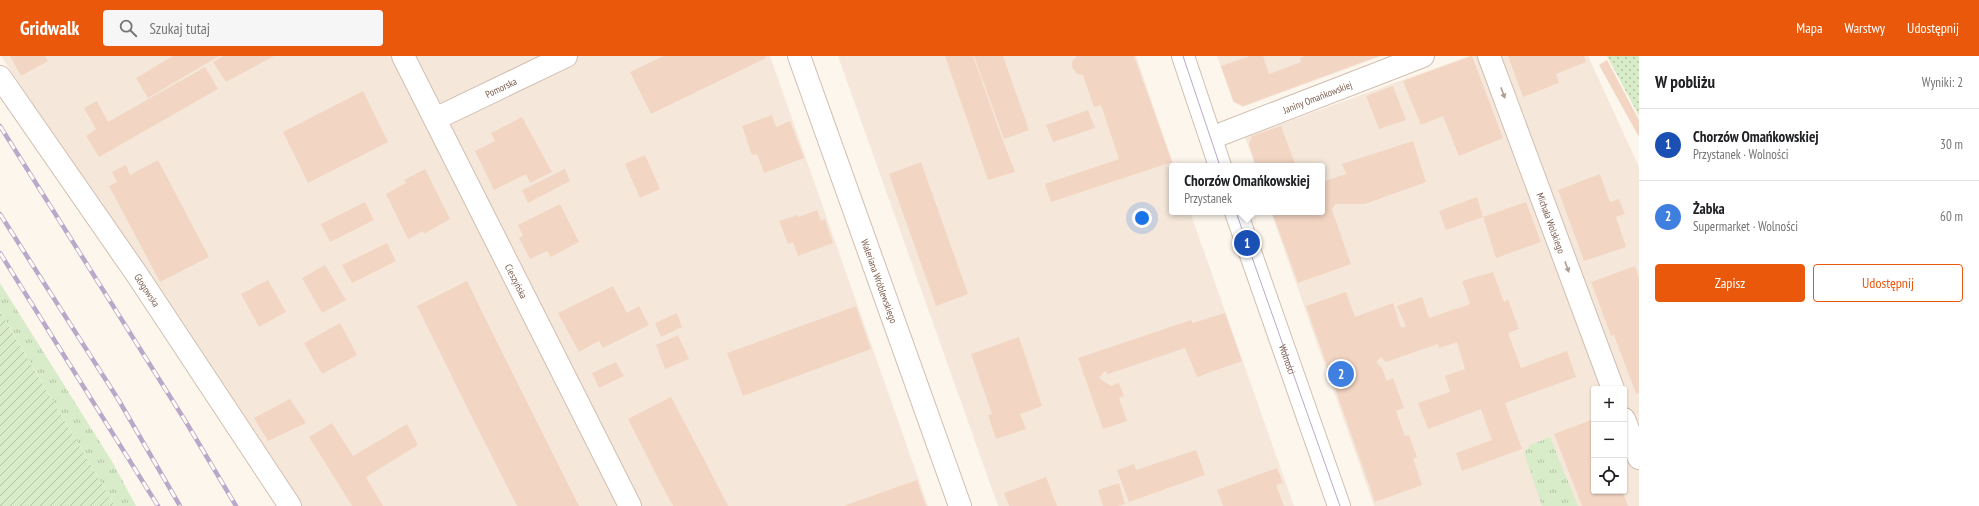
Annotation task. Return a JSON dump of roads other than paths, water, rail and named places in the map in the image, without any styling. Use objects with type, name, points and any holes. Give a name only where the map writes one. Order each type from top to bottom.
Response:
[{"type":"street","name":"Cieszyńska","points":[[403,56],[630,506]]},
{"type":"street","name":"Pomorska","points":[[436,119],[566,56]]},
{"type":"street","name":"Waleriana Wróblewskiego","points":[[799,56],[960,506]]},
{"type":"street","points":[[1183,56],[1219,163]]},
{"type":"street","name":"Janiny Omańkowskiej","points":[[1211,138],[1424,56]]},
{"type":"street","name":"Michała Wolskiego","points":[[1489,56],[1612,386]]},
{"type":"street","name":"Głogowska","points":[[0,77],[138,276],[290,506]]},
{"type":"street","name":"Wolności","points":[[1237,215],[1339,506]]},
{"type":"street","points":[[1625,422],[1639,458]]},
{"type":"tram line","points":[[1183,56],[1219,163]]},
{"type":"tram line","points":[[1237,215],[1340,506]]},
{"type":"railway","points":[[0,126],[186,422],[236,506]]},
{"type":"railway","points":[[0,214],[118,399],[180,506]]},
{"type":"railway","points":[[0,253],[158,506]]},
{"type":"place","name":"Chorzów Omańkowskiej","points":[[1247,243]]},
{"type":"place","name":"Żabka","points":[[1341,374]]}]
